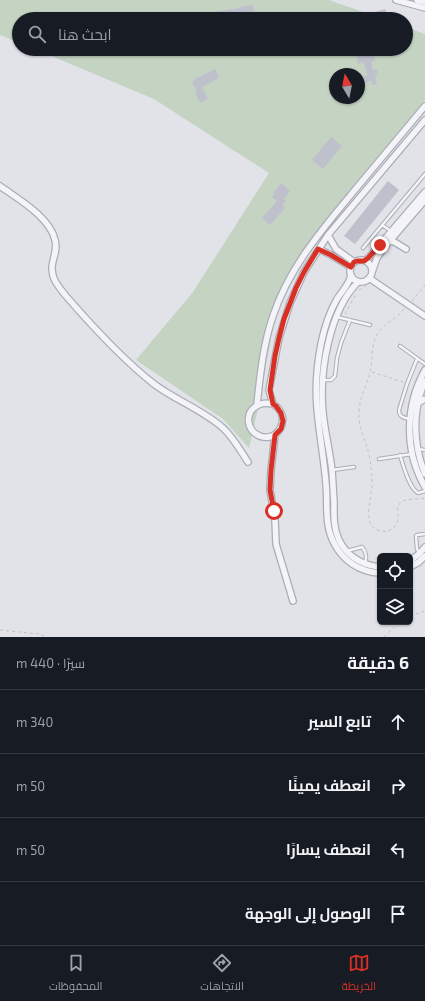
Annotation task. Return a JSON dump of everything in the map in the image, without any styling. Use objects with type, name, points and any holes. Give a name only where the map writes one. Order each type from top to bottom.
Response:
[{"type":"street","points":[[396,0],[425,8]]},
{"type":"street","points":[[418,0],[425,2]]},
{"type":"street","points":[[257,406],[264,354],[273,316],[296,267],[321,230],[425,106]]},
{"type":"street","points":[[273,404],[270,390],[279,338],[284,319],[304,272],[328,235],[425,120]]},
{"type":"street","points":[[0,186],[31,209],[52,231],[56,244],[56,254],[52,266],[54,279],[72,303],[144,376],[162,390],[214,421],[224,429],[248,462]]},
{"type":"street","points":[[377,567],[365,564],[346,551],[335,529],[332,470],[317,409],[316,383],[321,344],[328,321],[332,309],[348,283],[353,265],[360,260],[364,261],[371,255],[425,192]]},
{"type":"street","points":[[371,279],[377,258],[425,200]]},
{"type":"street","points":[[328,235],[336,250],[353,265]]},
{"type":"street","points":[[391,240],[406,249]]},
{"type":"street","points":[[318,249],[353,265]]},
{"type":"street","points":[[364,261],[370,266],[372,272]]},
{"type":"street","points":[[351,275],[354,280],[358,282]]},
{"type":"street","points":[[371,279],[358,282],[347,295],[337,316],[326,352],[321,422],[328,523],[333,542],[344,558],[355,566],[367,571],[377,573]]},
{"type":"street","points":[[371,279],[425,316]]},
{"type":"street","points":[[425,370],[413,400],[410,418],[412,454],[418,465],[425,487]]},
{"type":"street","points":[[424,472],[418,465],[415,430],[416,412],[425,382]]},
{"type":"street","points":[[418,403],[425,398]]},
{"type":"street","points":[[264,403],[273,404],[281,413],[283,421],[281,429],[275,435],[267,437],[259,436],[252,431],[250,427],[248,419],[251,411],[264,403]]},
{"type":"street","points":[[275,435],[270,490],[275,519],[276,544],[293,601]]},
{"type":"street","points":[[413,565],[419,562],[425,547]]},
{"type":"street","points":[[413,560],[422,555]]},
{"type":"lane","points":[[363,248],[425,174]]},
{"type":"lane","points":[[382,224],[392,232]]},
{"type":"lane","points":[[337,316],[370,325]]},
{"type":"lane","points":[[323,380],[331,380],[335,376],[341,342],[350,320]]},
{"type":"lane","points":[[400,346],[425,364]]},
{"type":"lane","points":[[410,418],[402,417],[399,412],[407,384],[417,359]]},
{"type":"lane","points":[[417,449],[425,450]]},
{"type":"lane","points":[[379,459],[412,454]]},
{"type":"lane","points":[[400,455],[406,474],[414,491],[418,494],[425,491]]},
{"type":"lane","points":[[332,470],[354,467]]},
{"type":"lane","points":[[422,555],[417,549],[416,536],[425,534]]},
{"type":"lane","points":[[346,551],[362,547],[366,556],[365,564]]},
{"type":"path","points":[[343,318],[357,292],[361,288],[369,285],[371,279]]},
{"type":"path","points":[[425,285],[396,317],[383,326],[377,335],[374,344],[370,371],[359,407],[360,428],[368,451],[371,468],[372,486],[369,517],[372,526],[378,530],[391,530],[397,522],[397,510],[401,503],[406,500],[418,500],[425,498]]},
{"type":"path","points":[[370,371],[407,384]]},
{"type":"path","points":[[413,615],[425,611]]},
{"type":"path","points":[[384,637],[397,625]]},
{"type":"path","points":[[0,630],[39,634],[47,637]]},
{"type":"green space","points":[[0,0],[329,0],[363,12],[12,12],[12,40],[0,35]]},
{"type":"green space","points":[[413,30],[425,34],[425,100],[325,220],[298,267],[275,316],[249,448],[223,419],[136,360],[193,292],[269,173],[154,99],[52,56],[413,56]]},
{"type":"building","points":[[253,5],[254,12],[212,12],[240,8]]},
{"type":"building","points":[[385,9],[386,12],[375,12]]},
{"type":"building","points":[[356,56],[374,56],[375,61],[371,62],[373,70],[377,70],[378,75],[375,75],[377,84],[372,85],[372,81],[365,83],[365,76],[367,76],[364,62],[358,64]]},
{"type":"building","points":[[215,69],[219,78],[202,87],[208,99],[200,103],[192,82],[194,81],[193,80]]},
{"type":"building","points":[[331,137],[342,146],[323,169],[312,160]]},
{"type":"building","points":[[388,181],[399,190],[355,244],[344,236]]},
{"type":"building","points":[[281,183],[290,191],[284,199],[286,201],[282,206],[285,208],[270,225],[262,218],[277,201],[272,197],[274,194],[273,193]]},
{"type":"route","points":[[274,511],[270,490],[271,470],[275,435],[281,429],[283,417],[279,409],[273,404],[270,397],[270,390],[279,338],[284,319],[296,288],[318,249],[351,267],[354,262],[360,260],[364,261],[368,258],[380,245]]}]
